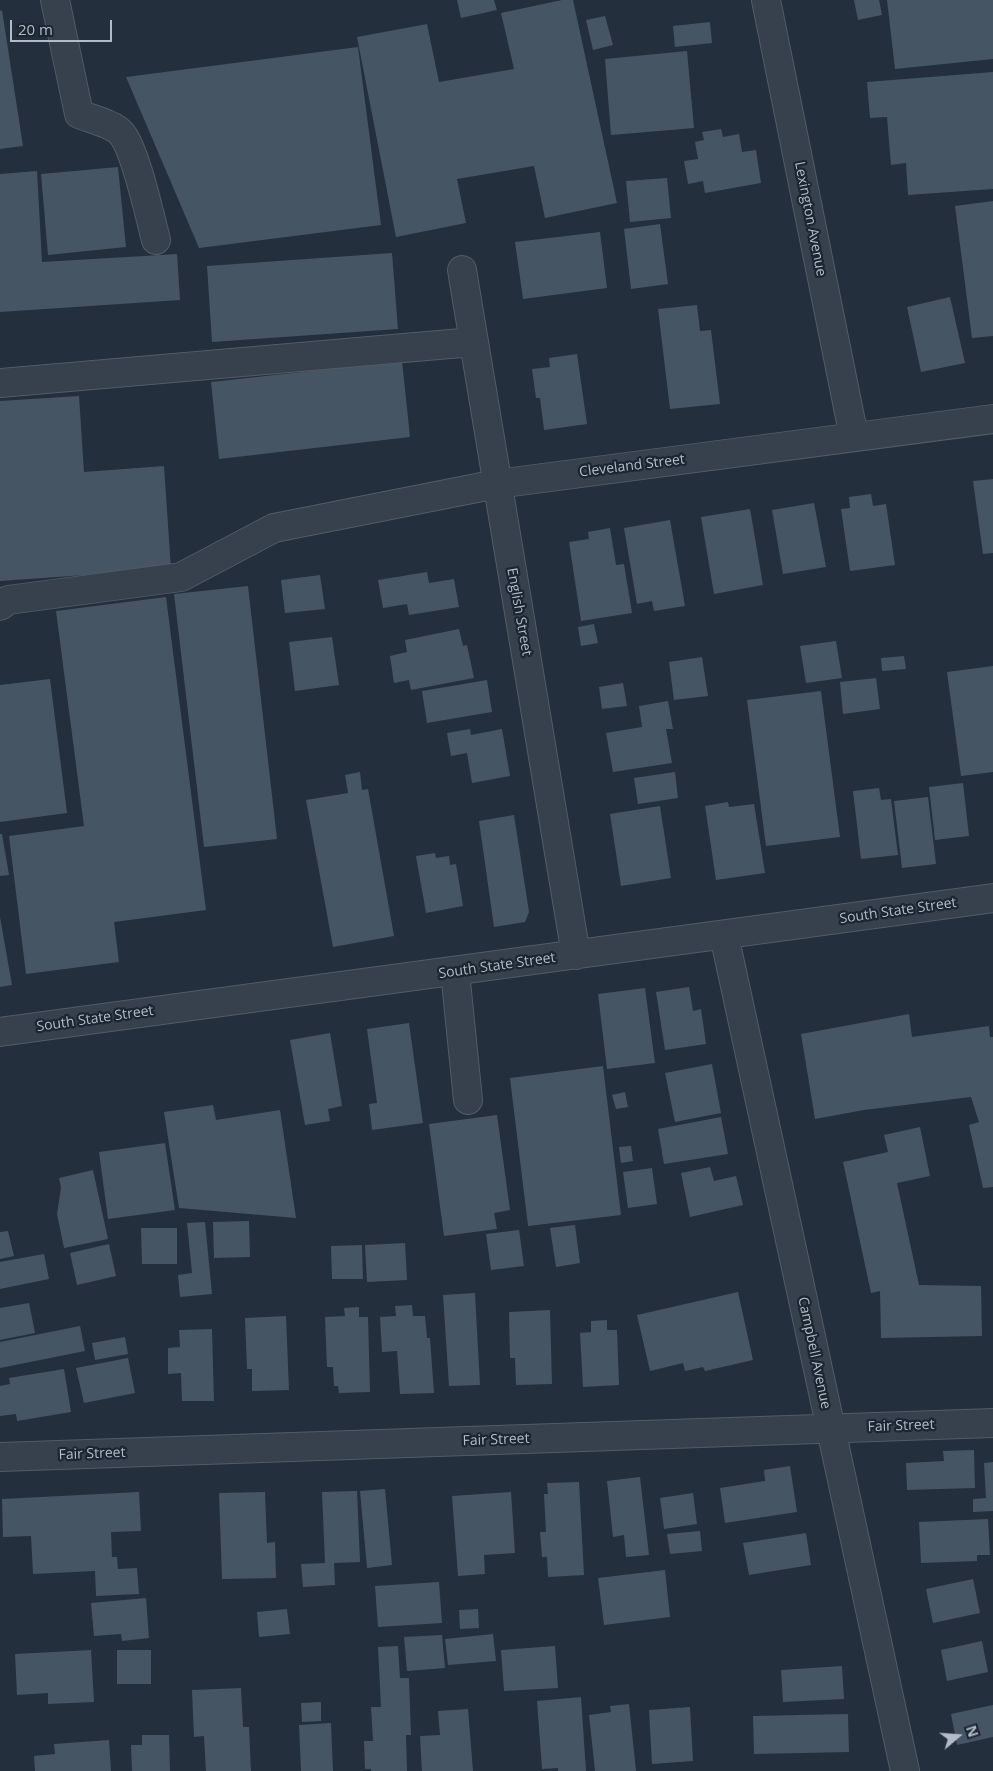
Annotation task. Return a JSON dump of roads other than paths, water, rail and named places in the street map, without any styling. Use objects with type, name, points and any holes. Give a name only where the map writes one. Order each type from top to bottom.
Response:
[{"type":"street","points":[[55,0],[79,114],[121,133],[132,152],[156,240]]},
{"type":"street","name":"Lexington Avenue","points":[[766,0],[854,437]]},
{"type":"street","name":"English Street","points":[[462,270],[576,955]]},
{"type":"street","points":[[0,383],[474,342]]},
{"type":"street","name":"Cleveland Street","points":[[0,606],[8,600],[181,577],[274,528],[498,484],[993,419]]},
{"type":"street","name":"South State Street","points":[[0,1032],[993,898]]},
{"type":"street","name":"Campbell Avenue","points":[[724,934],[905,1771]]},
{"type":"street","points":[[454,972],[468,1100]]},
{"type":"street","name":"Fair Street","points":[[0,1457],[993,1423]]}]
